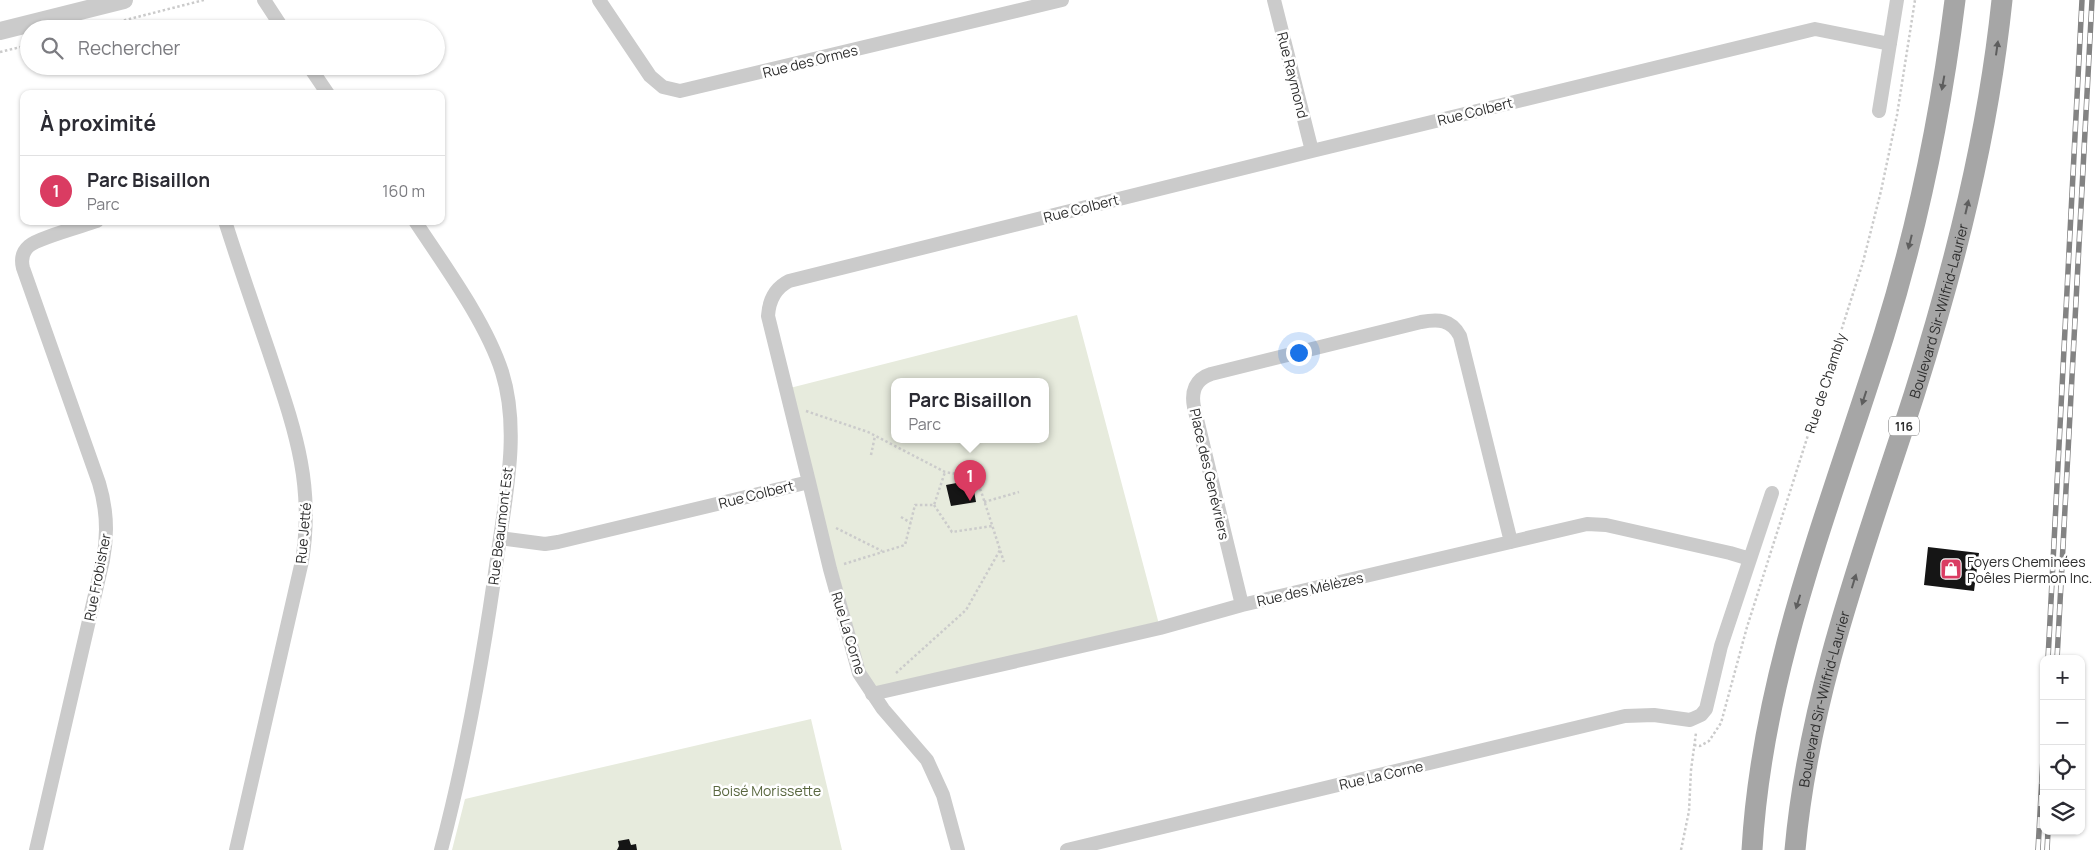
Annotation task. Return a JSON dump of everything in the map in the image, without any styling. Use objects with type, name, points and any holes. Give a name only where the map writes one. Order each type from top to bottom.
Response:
[{"type":"main road","points":[[1752,850],[1759,780],[1776,682],[1796,609],[1884,334],[1902,271],[1922,192],[1938,115],[1955,0]]},
{"type":"main road","name":"Boulevard Sir-Wilfrid-Laurier","points":[[1795,850],[1803,786],[1822,692],[1858,568],[1933,333],[1962,228],[1984,128],[2002,0]]},
{"type":"street","points":[[44,20],[124,0]]},
{"type":"street","points":[[264,0],[277,20]]},
{"type":"street","name":"Rue des Ormes","points":[[600,0],[650,76],[663,87],[680,91],[696,89],[1062,0]]},
{"type":"street","name":"Rue Raymond","points":[[1274,0],[1312,151]]},
{"type":"street","points":[[1879,111],[1897,0]]},
{"type":"street","points":[[0,31],[20,26]]},
{"type":"street","name":"Rue Colbert","points":[[500,538],[545,544],[558,542],[809,482],[768,316],[769,305],[773,295],[780,287],[790,281],[1312,151],[1815,29],[1890,44]]},
{"type":"street","points":[[315,75],[325,90]]},
{"type":"street","name":"Rue Frobisher","points":[[36,850],[103,560],[106,527],[99,483],[23,268],[24,252],[28,246],[35,242],[85,225]]},
{"type":"street","name":"Rue Jetté","points":[[226,225],[290,414],[302,459],[307,502],[306,532],[302,561],[236,850]]},
{"type":"street","name":"Rue Beaumont Est","points":[[418,225],[480,323],[493,348],[502,373],[508,401],[510,438],[500,538],[471,723],[441,850]]},
{"type":"street","name":"Place des Genévriers","points":[[1242,605],[1194,407],[1193,393],[1196,384],[1202,378],[1211,374],[1421,322],[1443,321],[1455,328],[1460,336],[1511,542]]},
{"type":"street","name":"Rue La Corne","points":[[809,482],[830,569],[859,673],[872,694],[927,760],[943,795],[958,850]]},
{"type":"street","points":[[1696,725],[1707,705],[1721,646],[1772,493]]},
{"type":"street","name":"Rue des Mélèzes","points":[[872,694],[1160,628],[1242,605],[1581,525],[1600,524],[1750,559]]},
{"type":"street","name":"Rue La Corne","points":[[1067,850],[1625,716],[1654,715],[1690,720],[1696,725]]},
{"type":"path","points":[[125,20],[204,0]]},
{"type":"path","name":"Rue de Chambly","points":[[1694,745],[1700,746],[1709,741],[1721,723],[1747,627],[1863,262],[1882,191],[1915,0]]},
{"type":"path","points":[[0,52],[20,47]]},
{"type":"path","points":[[791,406],[875,436],[945,472],[974,477],[1004,562]]},
{"type":"path","points":[[871,455],[875,436]]},
{"type":"path","points":[[934,505],[945,472]]},
{"type":"path","points":[[984,502],[1019,492]]},
{"type":"path","points":[[830,569],[906,545],[915,505],[934,505]]},
{"type":"path","points":[[934,505],[952,532],[992,526]]},
{"type":"path","points":[[901,517],[911,523]]},
{"type":"path","points":[[819,520],[884,552]]},
{"type":"path","points":[[872,694],[966,610],[1000,550]]},
{"type":"path","points":[[1681,850],[1690,811],[1696,725]]},
{"type":"green space","points":[[1077,315],[1160,628],[872,694],[786,389]]},
{"type":"green space","name":"Boisé Morissette","points":[[811,719],[842,850],[452,850],[465,799]]},
{"type":"building","points":[[972,480],[976,502],[951,506],[946,485]]},
{"type":"building","name":"Foyers Cheminées Poêles Piermon Inc.","points":[[1928,547],[1979,553],[1974,591],[1924,585]]},
{"type":"building","points":[[629,839],[631,845],[636,844],[637,850],[617,850],[619,846],[618,841]]},
{"type":"railway","points":[[2048,655],[2082,0]]},
{"type":"railway","points":[[2057,655],[2092,0]]},
{"type":"railway","points":[[2038,850],[2044,745]]},
{"type":"railway","points":[[2047,850],[2048,835]]},
{"type":"place","name":"Parc Bisaillon","points":[[970,501]]},
{"type":"place","name":"Foyers Cheminées Poêles Piermon Inc.","points":[[1951,569]]}]
